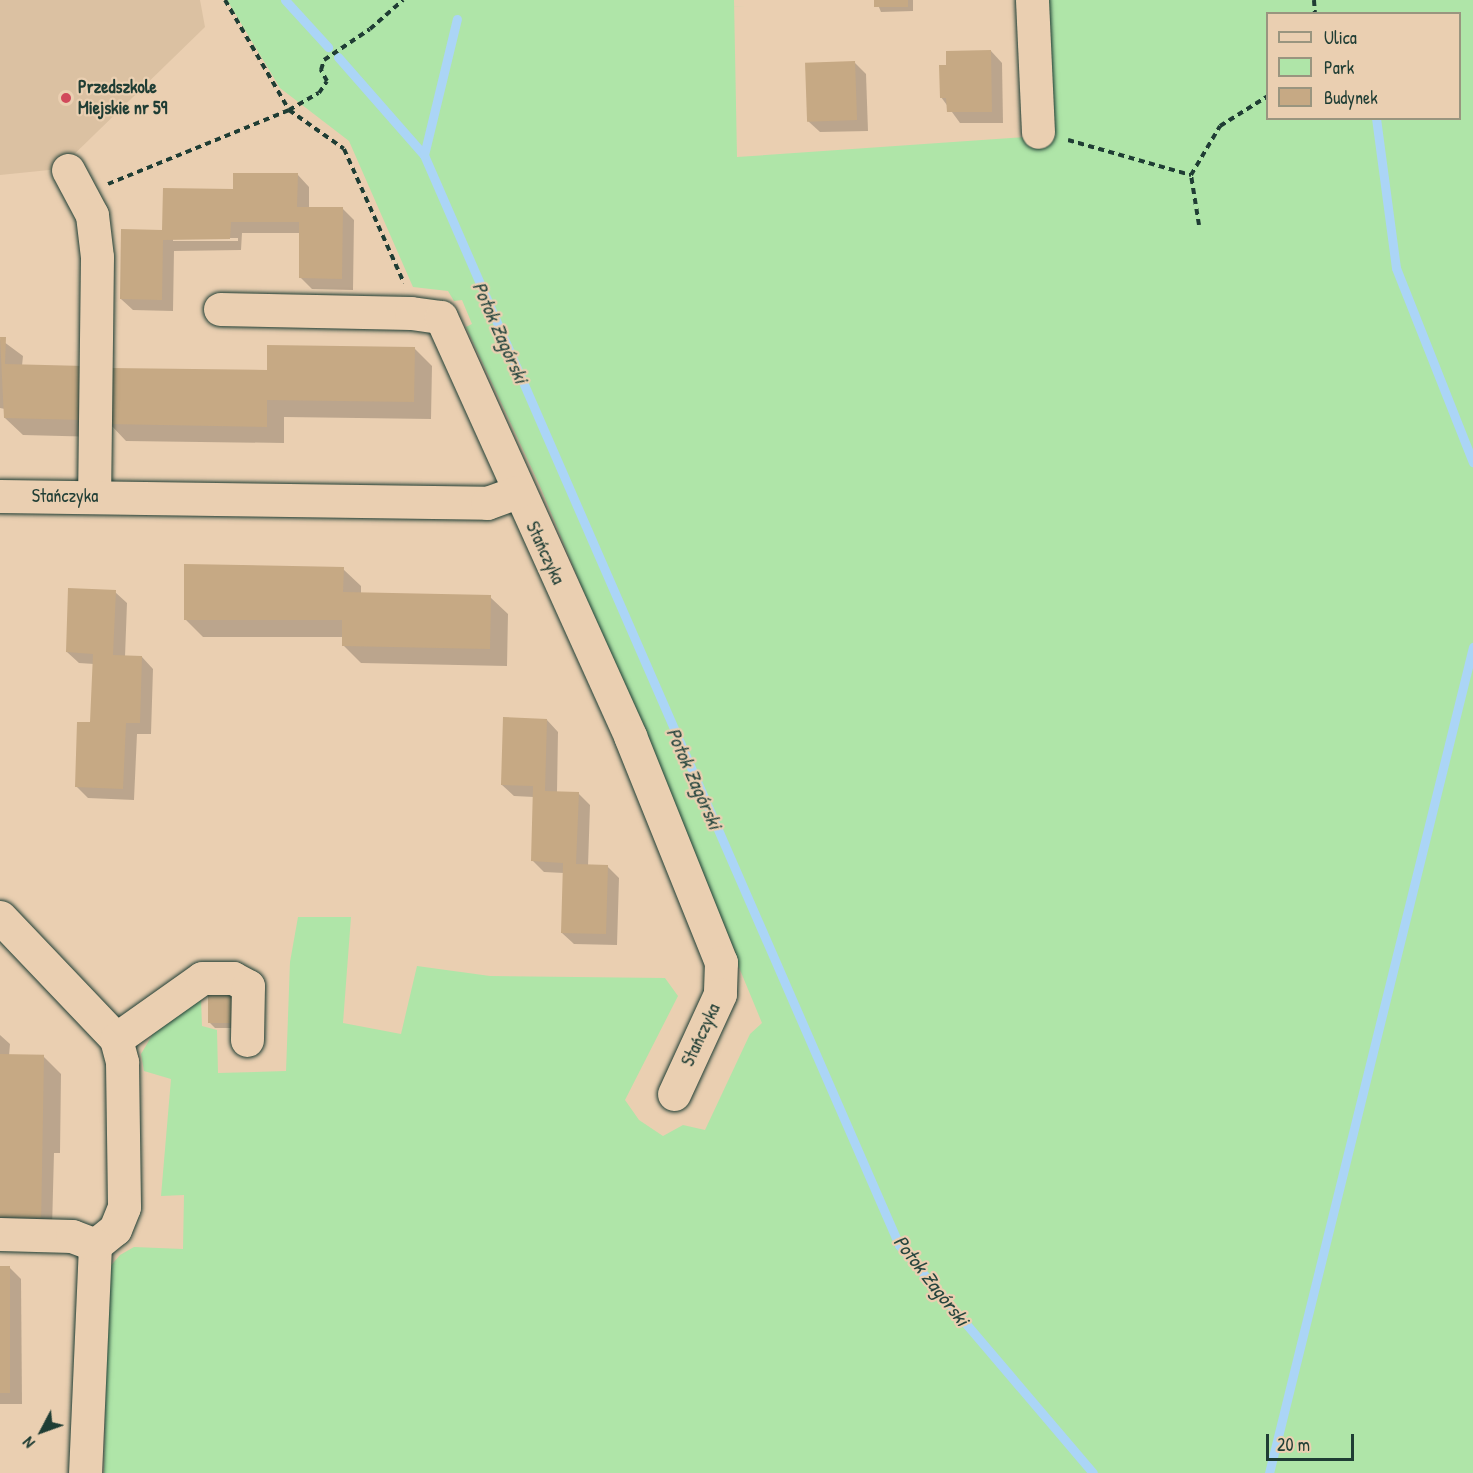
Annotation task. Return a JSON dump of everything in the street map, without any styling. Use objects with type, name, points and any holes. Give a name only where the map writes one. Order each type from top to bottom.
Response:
[{"type":"street","points":[[1032,0],[1038,132]]},
{"type":"street","points":[[76,182],[92,215],[97,257],[94,496]]},
{"type":"street","points":[[220,309],[411,313],[441,317],[518,492]]},
{"type":"street","name":"Stańczyka","points":[[0,496],[487,503],[518,492],[630,736],[721,962],[720,994],[674,1094]]},
{"type":"street","points":[[0,917],[116,1039],[122,1062],[124,1208],[115,1229],[95,1245],[85,1473]]},
{"type":"street","points":[[116,1039],[202,978],[233,978],[248,986],[247,1040]]},
{"type":"street","points":[[0,1234],[72,1236],[95,1245]]},
{"type":"path","points":[[225,0],[289,110],[344,149],[409,294],[411,313]]},
{"type":"path","points":[[76,182],[289,110],[319,93],[327,81],[321,70],[324,60],[370,29],[403,0]]},
{"type":"path","points":[[1199,225],[1191,175],[1220,126],[1266,97]]},
{"type":"path","points":[[1038,132],[1191,175]]},
{"type":"shaded area","name":"Przedszkole Miejskie nr 59","points":[[0,0],[200,0],[205,27],[59,169],[0,175]]},
{"type":"green space","points":[[227,0],[734,0],[737,157],[1025,137],[1044,0],[1473,0],[1473,1473],[104,1473],[108,1269],[120,1255],[134,1247],[183,1249],[184,1195],[161,1196],[171,1079],[144,1071],[141,1054],[157,1027],[201,999],[202,1026],[217,1030],[218,1073],[286,1071],[290,962],[298,917],[351,917],[343,1023],[401,1034],[417,966],[490,976],[665,978],[678,996],[625,1100],[639,1120],[663,1136],[683,1125],[705,1130],[750,1034],[762,1023],[540,486],[466,327],[472,324],[462,300],[454,301],[448,291],[413,287],[349,141],[280,88]]},
{"type":"building","points":[[874,0],[908,0],[908,7],[874,7]]},
{"type":"building","points":[[991,50],[992,112],[947,112],[946,98],[940,98],[939,65],[946,65],[946,51]]},
{"type":"building","points":[[855,61],[857,120],[807,122],[805,63]]},
{"type":"building","points":[[233,173],[298,173],[297,207],[343,207],[342,279],[299,278],[299,222],[231,222],[230,239],[163,240],[162,300],[120,299],[121,229],[162,230],[163,188],[233,189]]},
{"type":"building","points":[[0,337],[6,337],[5,364],[85,366],[84,420],[4,418]]},
{"type":"building","points":[[267,345],[415,347],[414,402],[267,400],[267,427],[107,424],[110,368],[267,370]]},
{"type":"building","points":[[184,564],[344,567],[343,592],[491,595],[490,649],[342,646],[342,620],[184,620]]},
{"type":"building","points":[[68,588],[116,590],[113,655],[142,656],[140,723],[126,723],[123,789],[75,787],[77,722],[90,722],[93,654],[66,652]]},
{"type":"building","points":[[503,717],[547,719],[545,791],[579,792],[576,864],[608,865],[606,934],[561,933],[563,863],[531,861],[533,786],[501,785]]},
{"type":"building","points":[[208,995],[232,995],[232,1023],[208,1023]]},
{"type":"building","points":[[0,1054],[44,1055],[41,1218],[0,1217]]},
{"type":"building","points":[[0,1266],[10,1266],[10,1393],[0,1393]]},
{"type":"waterway","name":"Potok Zagórski","points":[[285,0],[328,47]]},
{"type":"waterway","points":[[424,155],[457,19]]},
{"type":"waterway","name":"Potok Zagórski","points":[[338,57],[424,155],[899,1245],[1093,1473]]},
{"type":"waterway","points":[[1376,120],[1396,268],[1473,462]]},
{"type":"waterway","points":[[1269,1473],[1473,647]]},
{"type":"place","name":"Przedszkole Miejskie nr 59","points":[[66,98]]}]
